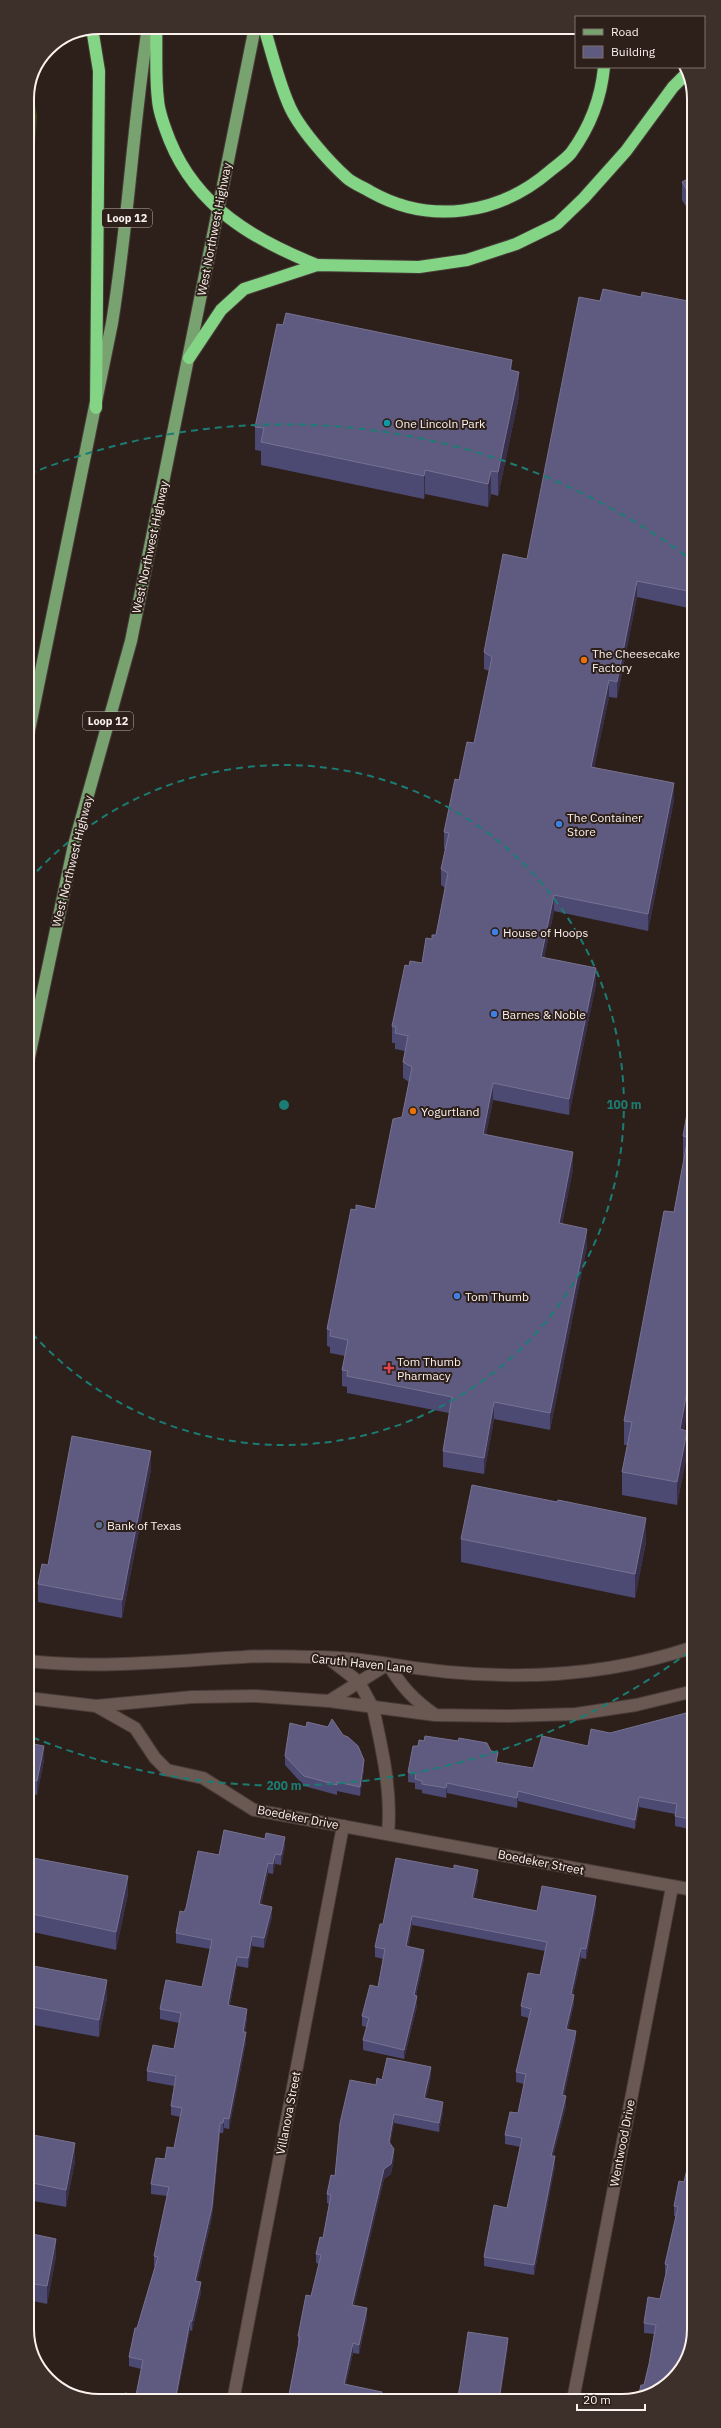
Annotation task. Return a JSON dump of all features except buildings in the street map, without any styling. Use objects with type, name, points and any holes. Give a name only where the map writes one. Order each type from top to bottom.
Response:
[{"type":"highway","points":[[93,34],[100,71],[96,408]]},
{"type":"highway","points":[[156,34],[158,101],[164,126],[186,174],[199,190],[234,222],[278,250],[317,265]]},
{"type":"highway","points":[[266,34],[289,106],[318,147],[348,179],[386,200],[421,211],[457,212],[503,201],[540,180],[570,154],[587,128],[602,91],[604,68]]},
{"type":"highway","points":[[189,358],[221,310],[244,289],[317,265],[419,267],[467,260],[516,244],[557,224],[584,198],[626,151],[673,87],[683,77]]},
{"type":"main road","name":"Loop 12","points":[[34,706],[96,408],[123,255],[141,77],[147,34]]},
{"type":"main road","name":"West Northwest Highway","points":[[34,1034],[74,845],[130,641],[189,358],[254,34]]},
{"type":"street","name":"Caruth Haven Lane","points":[[34,1661],[95,1666],[245,1656],[327,1657],[446,1672],[500,1676],[581,1673],[658,1659],[687,1649]]},
{"type":"street","points":[[327,1657],[359,1682],[373,1708],[387,1786],[390,1817],[388,1834]]},
{"type":"street","points":[[329,1701],[388,1664],[399,1684],[415,1701],[435,1715]]},
{"type":"street","points":[[96,1706],[192,1697],[255,1696],[329,1701],[435,1715],[576,1714],[636,1705],[687,1693]]},
{"type":"street","name":"Boedeker Drive","points":[[34,1699],[96,1706],[135,1728],[155,1758],[167,1770],[203,1778],[254,1810],[388,1834]]},
{"type":"street","name":"Villanova Street","points":[[235,2394],[343,1826]]},
{"type":"street","name":"Boedeker Street","points":[[388,1834],[687,1889]]},
{"type":"street","name":"Wentwood Drive","points":[[573,2394],[672,1887]]},
{"type":"green space","points":[[34,98],[37,116],[34,158]]},
{"type":"place","name":"One Lincoln Park","points":[[387,423]]},
{"type":"place","name":"The Cheesecake Factory","points":[[584,660]]},
{"type":"place","name":"The Container Store","points":[[559,824]]},
{"type":"place","name":"House of Hoops","points":[[495,932]]},
{"type":"place","name":"Barnes & Noble","points":[[494,1014]]},
{"type":"place","name":"Yogurtland","points":[[413,1111]]},
{"type":"place","name":"Tom Thumb","points":[[457,1296]]},
{"type":"place","name":"Tom Thumb Pharmacy","points":[[389,1368]]},
{"type":"place","name":"Bank of Texas","points":[[99,1525]]}]
